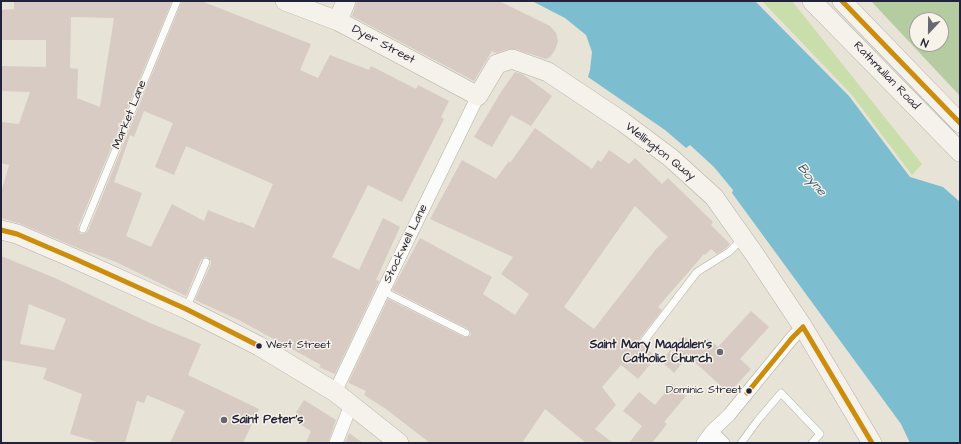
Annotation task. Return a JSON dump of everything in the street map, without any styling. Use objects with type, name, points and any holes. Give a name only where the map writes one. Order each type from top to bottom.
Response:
[{"type":"main road","name":"Dyer Street","points":[[285,1],[338,21],[478,96]]},
{"type":"main road","points":[[338,21],[346,1]]},
{"type":"main road","name":"Rathmullan Road","points":[[812,1],[960,152]]},
{"type":"main road","name":"Rathmullan Road","points":[[842,1],[960,123]]},
{"type":"main road","name":"Wellington Quay","points":[[478,96],[497,64],[512,59],[548,72],[623,122],[671,158],[714,196],[803,326],[872,443]]},
{"type":"main road","points":[[1,230],[17,234],[73,258],[186,309],[259,346],[335,392],[399,443]]},
{"type":"street","name":"Stockwell Lane","points":[[335,392],[478,96]]},
{"type":"street","points":[[703,443],[803,326]]},
{"type":"street","points":[[336,443],[351,405]]},
{"type":"street","points":[[711,432],[723,443]]},
{"type":"lane","name":"Market Lane","points":[[83,228],[177,1]]},
{"type":"lane","points":[[644,340],[697,272],[729,252],[743,238]]},
{"type":"lane","points":[[186,309],[206,262]]},
{"type":"lane","points":[[383,291],[466,333]]},
{"type":"lane","points":[[741,443],[758,420],[782,393],[820,434],[812,443]]},
{"type":"green space","points":[[762,1],[792,1],[922,164],[912,175],[852,95]]},
{"type":"green space","points":[[871,1],[960,1],[960,96],[919,52],[949,52],[949,12],[909,12],[909,42]]},
{"type":"water","name":"Boyne","points":[[532,1],[755,1],[849,96],[910,177],[943,187],[960,202],[960,443],[910,443],[901,424],[732,193],[733,190],[714,167],[690,145],[686,148],[665,130],[588,77],[592,52],[586,35],[565,18]]},
{"type":"building","points":[[14,1],[172,1],[78,227],[81,234],[88,231],[182,1],[201,1],[311,44],[300,70],[318,78],[330,55],[369,70],[371,66],[416,89],[418,85],[449,101],[441,117],[444,119],[402,202],[368,185],[332,257],[359,270],[383,218],[400,227],[376,280],[379,281],[335,374],[319,367],[321,365],[239,320],[195,300],[211,264],[211,261],[208,258],[205,257],[201,260],[186,296],[116,262],[90,253],[21,224],[1,218],[1,193],[9,165],[1,163],[1,122],[19,124],[30,92],[1,91],[1,66],[46,67],[46,40],[1,40],[1,10],[14,9]],"holes":[[[71,17],[114,18],[100,107],[77,98],[78,69],[70,68]],[[144,111],[173,123],[155,167],[174,175],[186,146],[273,184],[254,228],[208,210],[204,221],[172,204],[151,247],[126,236],[142,193],[114,182],[130,135],[134,137]]]},
{"type":"building","points":[[357,1],[499,1],[550,26],[556,33],[558,41],[555,50],[550,57],[546,59],[515,49],[509,49],[496,53],[492,51],[474,81],[352,16]]},
{"type":"building","points":[[515,72],[522,74],[552,96],[531,126],[511,115],[492,147],[474,137]]},
{"type":"building","points":[[535,128],[592,169],[598,160],[601,162],[609,150],[629,164],[635,158],[662,184],[668,178],[713,222],[711,225],[730,244],[717,254],[711,249],[705,255],[704,254],[658,307],[662,310],[640,338],[639,342],[656,357],[638,379],[621,365],[602,387],[616,405],[595,429],[613,443],[586,443],[545,409],[522,443],[430,443],[386,409],[364,395],[366,391],[349,383],[388,299],[464,337],[471,335],[468,329],[392,290],[420,238],[492,277],[483,294],[515,315],[529,294],[501,274],[513,257],[430,219],[462,160],[496,179],[509,161],[510,163]],"holes":[[[635,206],[668,237],[656,249],[594,329],[564,307]]]},
{"type":"building","points":[[1,256],[55,278],[150,323],[201,344],[188,375],[259,409],[243,443],[170,443],[185,411],[147,395],[144,403],[137,401],[125,443],[101,443],[70,434],[82,394],[43,379],[47,368],[1,360]],"holes":[[[29,304],[66,319],[54,350],[20,344]]]},
{"type":"building","name":"Saint Mary Magdalen's Catholic Church","points":[[751,311],[769,327],[740,359],[751,369],[729,393],[688,356],[674,373],[661,361],[683,335],[698,348],[707,338],[718,347]]},
{"type":"building","points":[[672,384],[686,396],[664,422],[667,424],[652,443],[629,443],[642,426],[623,411],[639,392],[655,405]]},
{"type":"building","points":[[304,400],[336,420],[328,443],[306,443],[311,431],[292,419]]},
{"type":"building","points":[[349,433],[363,443],[345,443]]},
{"type":"transit line","points":[[842,1],[960,123]]},
{"type":"transit line","points":[[1,230],[17,234],[73,258],[186,309],[259,346]]},
{"type":"transit line","points":[[803,327],[872,443]]},
{"type":"transit line","points":[[747,393],[792,338],[803,327]]},
{"type":"place","name":"West Street","points":[[259,346]]},
{"type":"place","name":"Saint Mary Magdalen's Catholic Church","points":[[720,352]]},
{"type":"place","name":"Dominic Street","points":[[749,391]]},
{"type":"place","name":"Saint Peter's","points":[[224,420]]}]
